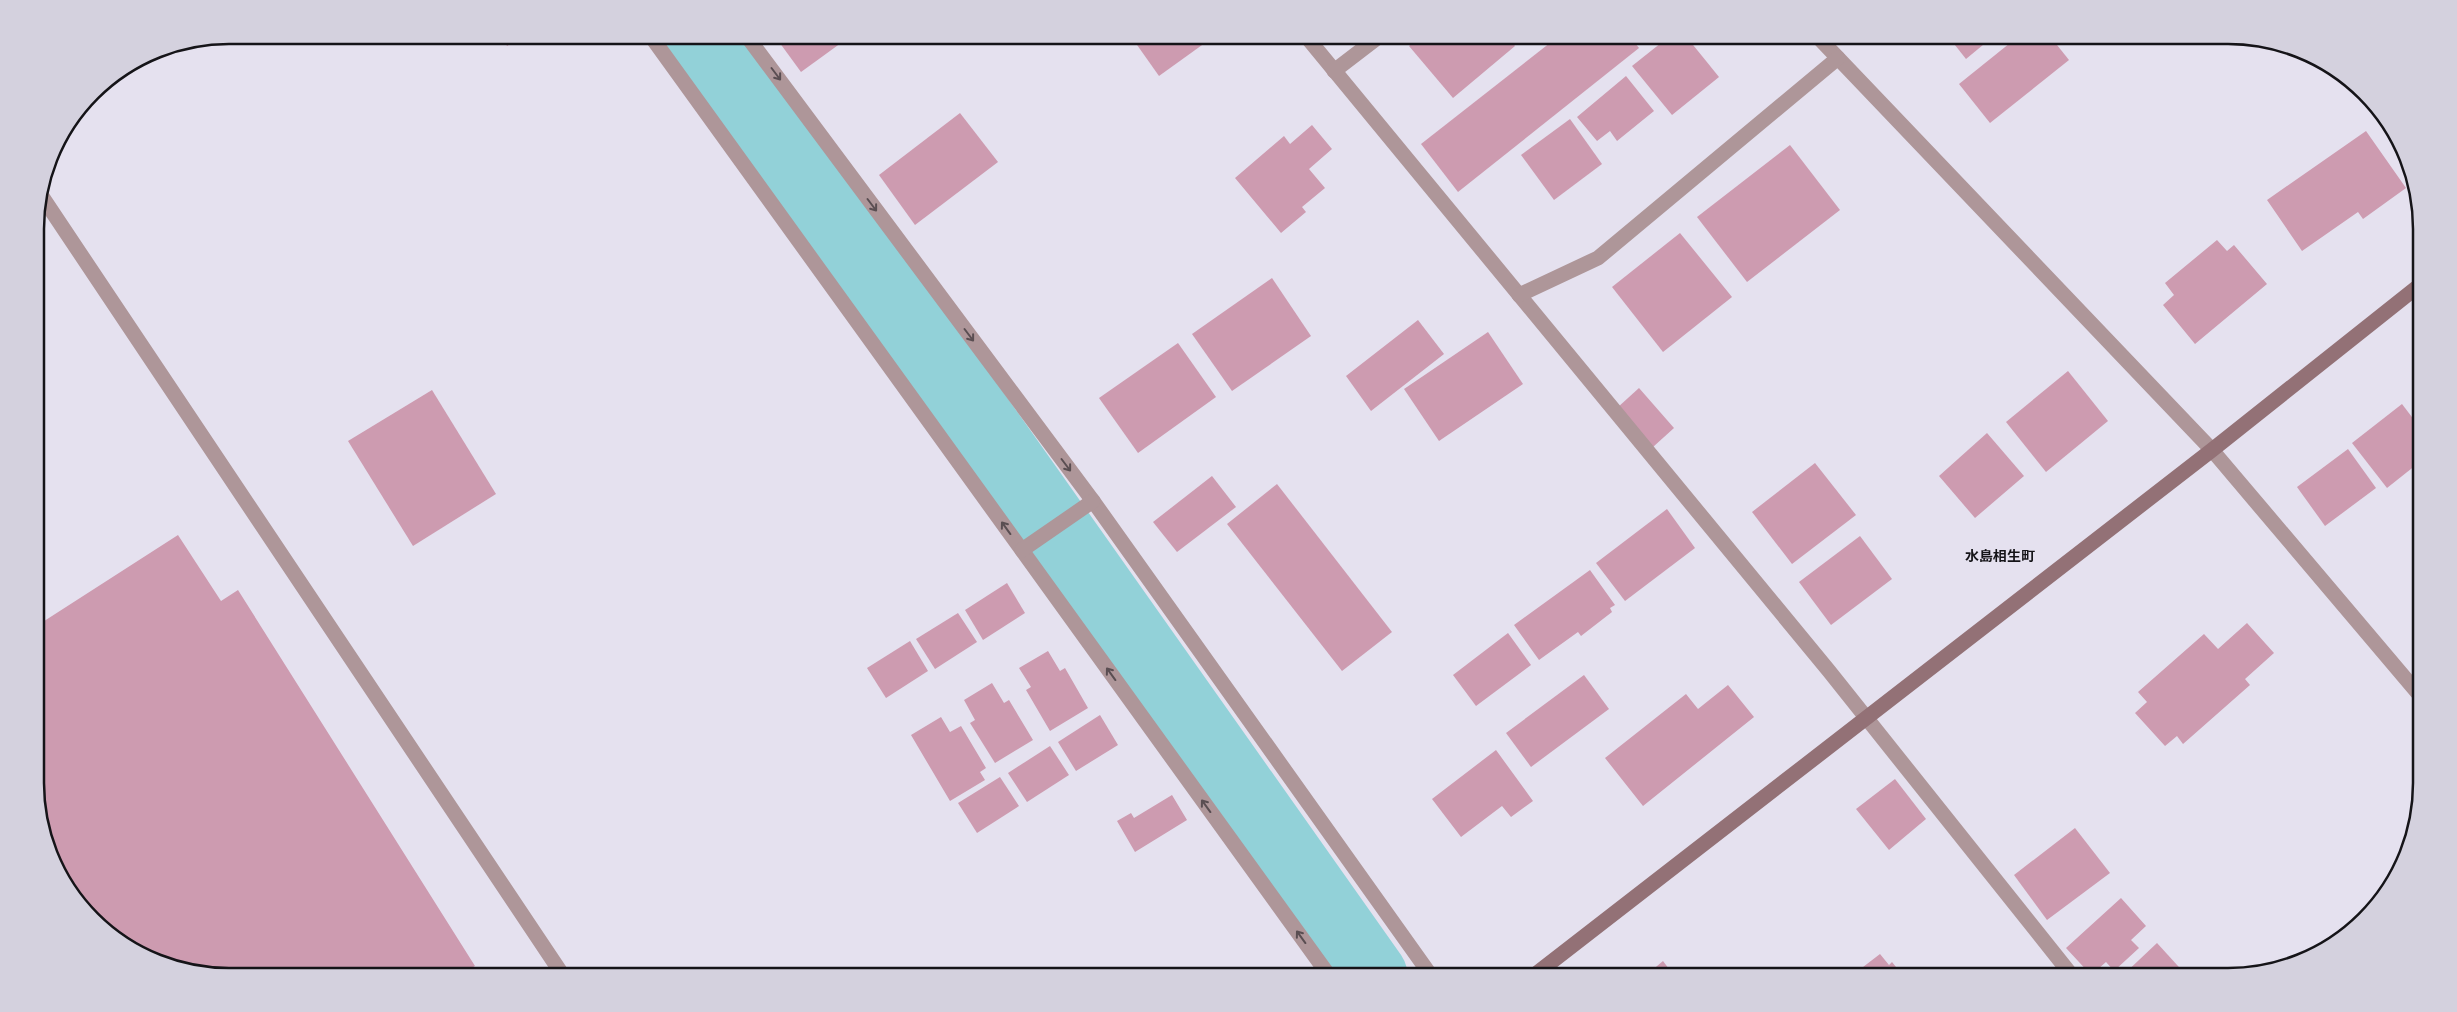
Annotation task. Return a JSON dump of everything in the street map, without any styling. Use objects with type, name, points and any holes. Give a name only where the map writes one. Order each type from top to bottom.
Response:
[{"type":"street","points":[[657,44],[1324,968]]},
{"type":"street","points":[[753,44],[1425,968]]},
{"type":"street","points":[[1312,44],[1866,719],[2066,968]]},
{"type":"street","points":[[1334,71],[1369,44]]},
{"type":"street","points":[[1825,44],[2212,450],[2413,687]]},
{"type":"street","points":[[1519,296],[1598,258],[1838,58]]},
{"type":"street","points":[[46,201],[558,968]]},
{"type":"street","points":[[1544,968],[2212,450],[2413,290]]},
{"type":"street","points":[[1022,550],[1087,505]]},
{"type":"building","points":[[781,44],[840,44],[801,72]]},
{"type":"building","points":[[1136,44],[1203,44],[1159,76]]},
{"type":"building","points":[[1411,44],[1514,44],[1515,46],[1453,98],[1409,46]]},
{"type":"building","points":[[1549,44],[1636,44],[1639,48],[1458,192],[1421,144]]},
{"type":"building","points":[[1660,44],[1692,44],[1719,77],[1672,115],[1632,66]]},
{"type":"building","points":[[1954,44],[1984,44],[1966,59]]},
{"type":"building","points":[[2009,44],[2056,44],[2069,60],[1990,123],[1959,84]]},
{"type":"building","points":[[1626,76],[1654,111],[1617,141],[1610,131],[1597,141],[1577,117]]},
{"type":"building","points":[[960,113],[998,162],[915,225],[879,175]]},
{"type":"building","points":[[1570,119],[1602,164],[1554,200],[1521,155]]},
{"type":"building","points":[[1312,125],[1332,149],[1309,169],[1325,188],[1302,207],[1306,212],[1281,233],[1235,178],[1284,136],[1290,144]]},
{"type":"building","points":[[2366,131],[2406,188],[2363,219],[2358,212],[2302,251],[2267,200]]},
{"type":"building","points":[[1790,145],[1840,210],[1747,282],[1697,217]]},
{"type":"building","points":[[1680,233],[1732,297],[1663,352],[1612,287]]},
{"type":"building","points":[[2217,240],[2227,251],[2234,245],[2267,284],[2195,344],[2163,305],[2174,295],[2165,283]]},
{"type":"building","points":[[1272,278],[1311,336],[1232,391],[1192,334]]},
{"type":"building","points":[[1418,320],[1444,354],[1371,411],[1346,376]]},
{"type":"building","points":[[1488,332],[1523,384],[1439,441],[1404,389]]},
{"type":"building","points":[[1178,343],[1216,397],[1138,453],[1099,398]]},
{"type":"building","points":[[2068,371],[2108,421],[2046,472],[2006,422]]},
{"type":"building","points":[[1639,388],[1674,428],[1653,447],[1617,408]]},
{"type":"building","points":[[432,390],[496,494],[413,546],[348,441]]},
{"type":"building","points":[[2402,404],[2413,418],[2413,467],[2387,488],[2352,443]]},
{"type":"building","points":[[1987,433],[2024,476],[1975,518],[1939,476]]},
{"type":"building","points":[[2348,449],[2376,488],[2325,526],[2297,487]]},
{"type":"building","points":[[1815,463],[1856,515],[1792,564],[1752,512]]},
{"type":"building","points":[[1212,476],[1236,507],[1177,552],[1153,522]]},
{"type":"building","points":[[1277,484],[1392,632],[1342,671],[1227,524]]},
{"type":"building","points":[[1667,509],[1695,548],[1625,601],[1596,563]]},
{"type":"building","points":[[178,535],[221,601],[238,590],[475,966],[472,968],[205,967],[181,962],[158,954],[116,930],[98,914],[75,886],[58,854],[47,819],[44,795],[44,621]]},
{"type":"building","points":[[1860,536],[1892,579],[1831,625],[1799,582]]},
{"type":"building","points":[[1590,570],[1615,605],[1610,608],[1612,612],[1581,636],[1578,632],[1539,660],[1514,625]]},
{"type":"building","points":[[1007,583],[1025,613],[983,640],[965,610]]},
{"type":"building","points":[[958,613],[977,642],[935,669],[916,639]]},
{"type":"building","points":[[2247,623],[2274,653],[2245,679],[2250,685],[2183,744],[2177,736],[2165,746],[2135,713],[2147,702],[2138,692],[2204,634],[2218,649]]},
{"type":"building","points":[[1508,633],[1531,665],[1476,706],[1453,675]]},
{"type":"building","points":[[910,641],[928,671],[886,698],[867,668]]},
{"type":"building","points":[[1048,651],[1060,671],[1065,668],[1088,708],[1050,731],[1026,690],[1031,687],[1019,668]]},
{"type":"building","points":[[1584,675],[1609,709],[1531,767],[1506,733]]},
{"type":"building","points":[[992,683],[1004,703],[1009,700],[1033,740],[995,763],[970,723],[975,720],[964,700]]},
{"type":"building","points":[[1728,685],[1754,717],[1643,806],[1605,758],[1686,694],[1698,709]]},
{"type":"building","points":[[1100,715],[1118,745],[1076,771],[1058,742]]},
{"type":"building","points":[[941,717],[950,732],[961,726],[986,768],[980,772],[985,780],[950,801],[911,735]]},
{"type":"building","points":[[1050,746],[1069,775],[1027,802],[1008,773]]},
{"type":"building","points":[[1496,750],[1533,801],[1511,817],[1502,806],[1461,837],[1432,799]]},
{"type":"building","points":[[1000,777],[1019,806],[977,833],[958,803]]},
{"type":"building","points":[[1895,779],[1926,819],[1889,850],[1856,809]]},
{"type":"building","points":[[1172,795],[1187,820],[1135,852],[1117,821],[1131,813],[1134,818]]},
{"type":"building","points":[[2075,828],[2110,873],[2047,920],[2014,875]]},
{"type":"building","points":[[2121,898],[2146,926],[2131,940],[2139,948],[2117,968],[2111,968],[2106,962],[2099,968],[2085,968],[2066,948]]},
{"type":"building","points":[[2157,943],[2180,968],[2131,968]]},
{"type":"building","points":[[1880,954],[1889,965],[1892,962],[1897,968],[1862,968]]},
{"type":"building","points":[[1663,961],[1668,968],[1655,968]]},
{"type":"waterway","points":[[700,44],[932,357],[1364,968]]},
{"type":"waterway","points":[[728,44],[1053,490],[1393,968]]},
{"type":"district","name":"水島相生町","points":[[2000,556]]}]
